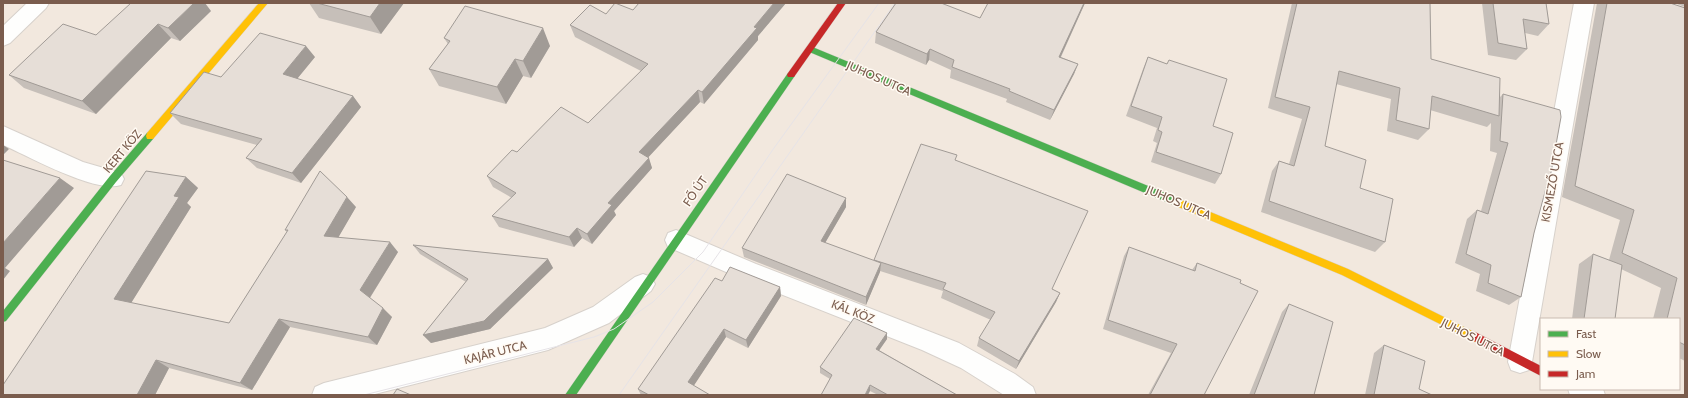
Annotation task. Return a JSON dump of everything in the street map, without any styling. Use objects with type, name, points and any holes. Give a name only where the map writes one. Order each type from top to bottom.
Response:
[{"type":"street","points":[[3,38],[39,3]]},
{"type":"street","name":"KERT KÖZ","points":[[3,318],[113,179],[264,3]]},
{"type":"street","name":"FŐ ÚT","points":[[574,394],[614,329],[652,277],[676,240],[842,3]]},
{"type":"street","name":"KISMEZŐ UTCA","points":[[1520,362],[1584,3]]},
{"type":"street","name":"JUHOS UTCA","points":[[810,49],[1345,272],[1520,362],[1540,371]]},
{"type":"street","points":[[3,135],[79,170],[113,179]]},
{"type":"street","name":"KÁL KÖZ","points":[[676,240],[723,261],[901,330],[969,359],[1004,380],[1024,395]]},
{"type":"street","name":"KAJÁR UTCA","points":[[324,395],[548,339],[601,316],[652,277]]},
{"type":"street","points":[[1582,390],[1593,395]]},
{"type":"shaded area","points":[[3,3],[1685,3],[1685,395],[3,395]]},
{"type":"building","points":[[131,3],[194,3],[168,28],[158,24],[82,101],[9,75],[63,24],[96,35]]},
{"type":"building","points":[[317,3],[380,3],[370,17]]},
{"type":"building","points":[[615,3],[633,10],[639,3],[774,3],[754,27],[757,28],[702,92],[698,90],[639,152],[649,158],[608,203],[612,205],[587,234],[577,228],[569,237],[492,216],[516,193],[487,176],[512,150],[517,152],[561,107],[588,123],[648,64],[570,25],[590,5],[606,14]]},
{"type":"building","points":[[896,3],[941,3],[980,18],[988,3],[1084,3],[1059,57],[1078,64],[1054,110],[1009,91],[1010,89],[952,67],[954,60],[930,49],[927,54],[876,32]]},
{"type":"building","points":[[1297,3],[1430,3],[1431,59],[1500,78],[1499,116],[1432,96],[1429,129],[1396,120],[1400,88],[1339,71],[1325,146],[1366,160],[1360,188],[1393,199],[1385,242],[1269,201],[1279,161],[1294,166],[1310,107],[1275,97]]},
{"type":"building","points":[[1493,3],[1546,3],[1549,24],[1523,19],[1527,49],[1498,43]]},
{"type":"building","points":[[1607,3],[1670,3],[1685,8],[1685,345],[1680,342],[1680,318],[1667,318],[1677,278],[1622,253],[1634,210],[1575,186]]},
{"type":"building","points":[[465,6],[543,28],[523,61],[515,59],[497,87],[429,69],[450,41],[444,38]]},
{"type":"building","points":[[260,33],[306,46],[283,74],[353,96],[292,173],[246,158],[262,139],[170,113],[204,72],[221,77]]},
{"type":"building","points":[[1148,57],[1167,64],[1169,60],[1227,79],[1213,126],[1233,133],[1221,174],[1156,152],[1162,132],[1158,130],[1162,117],[1131,106]]},
{"type":"building","points":[[1503,94],[1560,110],[1561,117],[1550,178],[1549,177],[1534,233],[1521,297],[1488,283],[1491,265],[1466,254],[1477,210],[1488,214],[1508,143],[1500,141]]},
{"type":"building","points":[[921,144],[957,155],[955,160],[1088,211],[1052,289],[1060,293],[1019,361],[979,338],[995,312],[943,289],[946,283],[874,260]]},
{"type":"building","points":[[3,160],[60,178],[3,243]]},
{"type":"building","points":[[146,171],[186,177],[174,196],[179,197],[114,299],[229,323],[288,230],[285,230],[320,171],[347,197],[324,236],[390,242],[360,290],[383,308],[368,337],[279,319],[240,383],[156,360],[137,395],[3,395],[3,385]]},
{"type":"building","points":[[787,174],[846,198],[821,241],[881,263],[866,297],[742,248]]},
{"type":"building","points":[[413,245],[548,259],[484,321],[423,335],[468,279]]},
{"type":"building","points":[[1129,247],[1195,271],[1197,263],[1241,280],[1240,283],[1258,291],[1204,395],[1150,395],[1177,344],[1108,320]]},
{"type":"building","points":[[1593,254],[1622,265],[1615,318],[1584,318]]},
{"type":"building","points":[[730,267],[780,287],[746,340],[724,329],[688,382],[710,395],[649,395],[638,389],[715,278],[722,281]]},
{"type":"building","points":[[1289,304],[1333,322],[1314,395],[1254,395]]},
{"type":"building","points":[[854,318],[887,333],[876,349],[957,395],[888,395],[870,385],[865,395],[821,395],[832,375],[820,367]]},
{"type":"building","points":[[1384,345],[1425,361],[1419,389],[1432,395],[1374,395]]},
{"type":"building","points":[[397,389],[411,395],[393,395]]},
{"type":"tram line","points":[[364,395],[594,337],[614,329],[653,302],[703,252],[774,148],[879,3]]},
{"type":"tram line","points":[[619,395],[895,3]]},
{"type":"traffic: fast","points":[[810,49],[1179,203]]},
{"type":"traffic: fast","points":[[570,395],[791,75]]},
{"type":"traffic: fast","points":[[3,318],[113,179],[150,136]]},
{"type":"traffic: slow","points":[[150,136],[264,3]]},
{"type":"traffic: slow","points":[[1179,203],[1345,272],[1475,337]]},
{"type":"traffic: jam","points":[[791,75],[842,3]]},
{"type":"traffic: jam","points":[[1475,337],[1540,370]]}]
